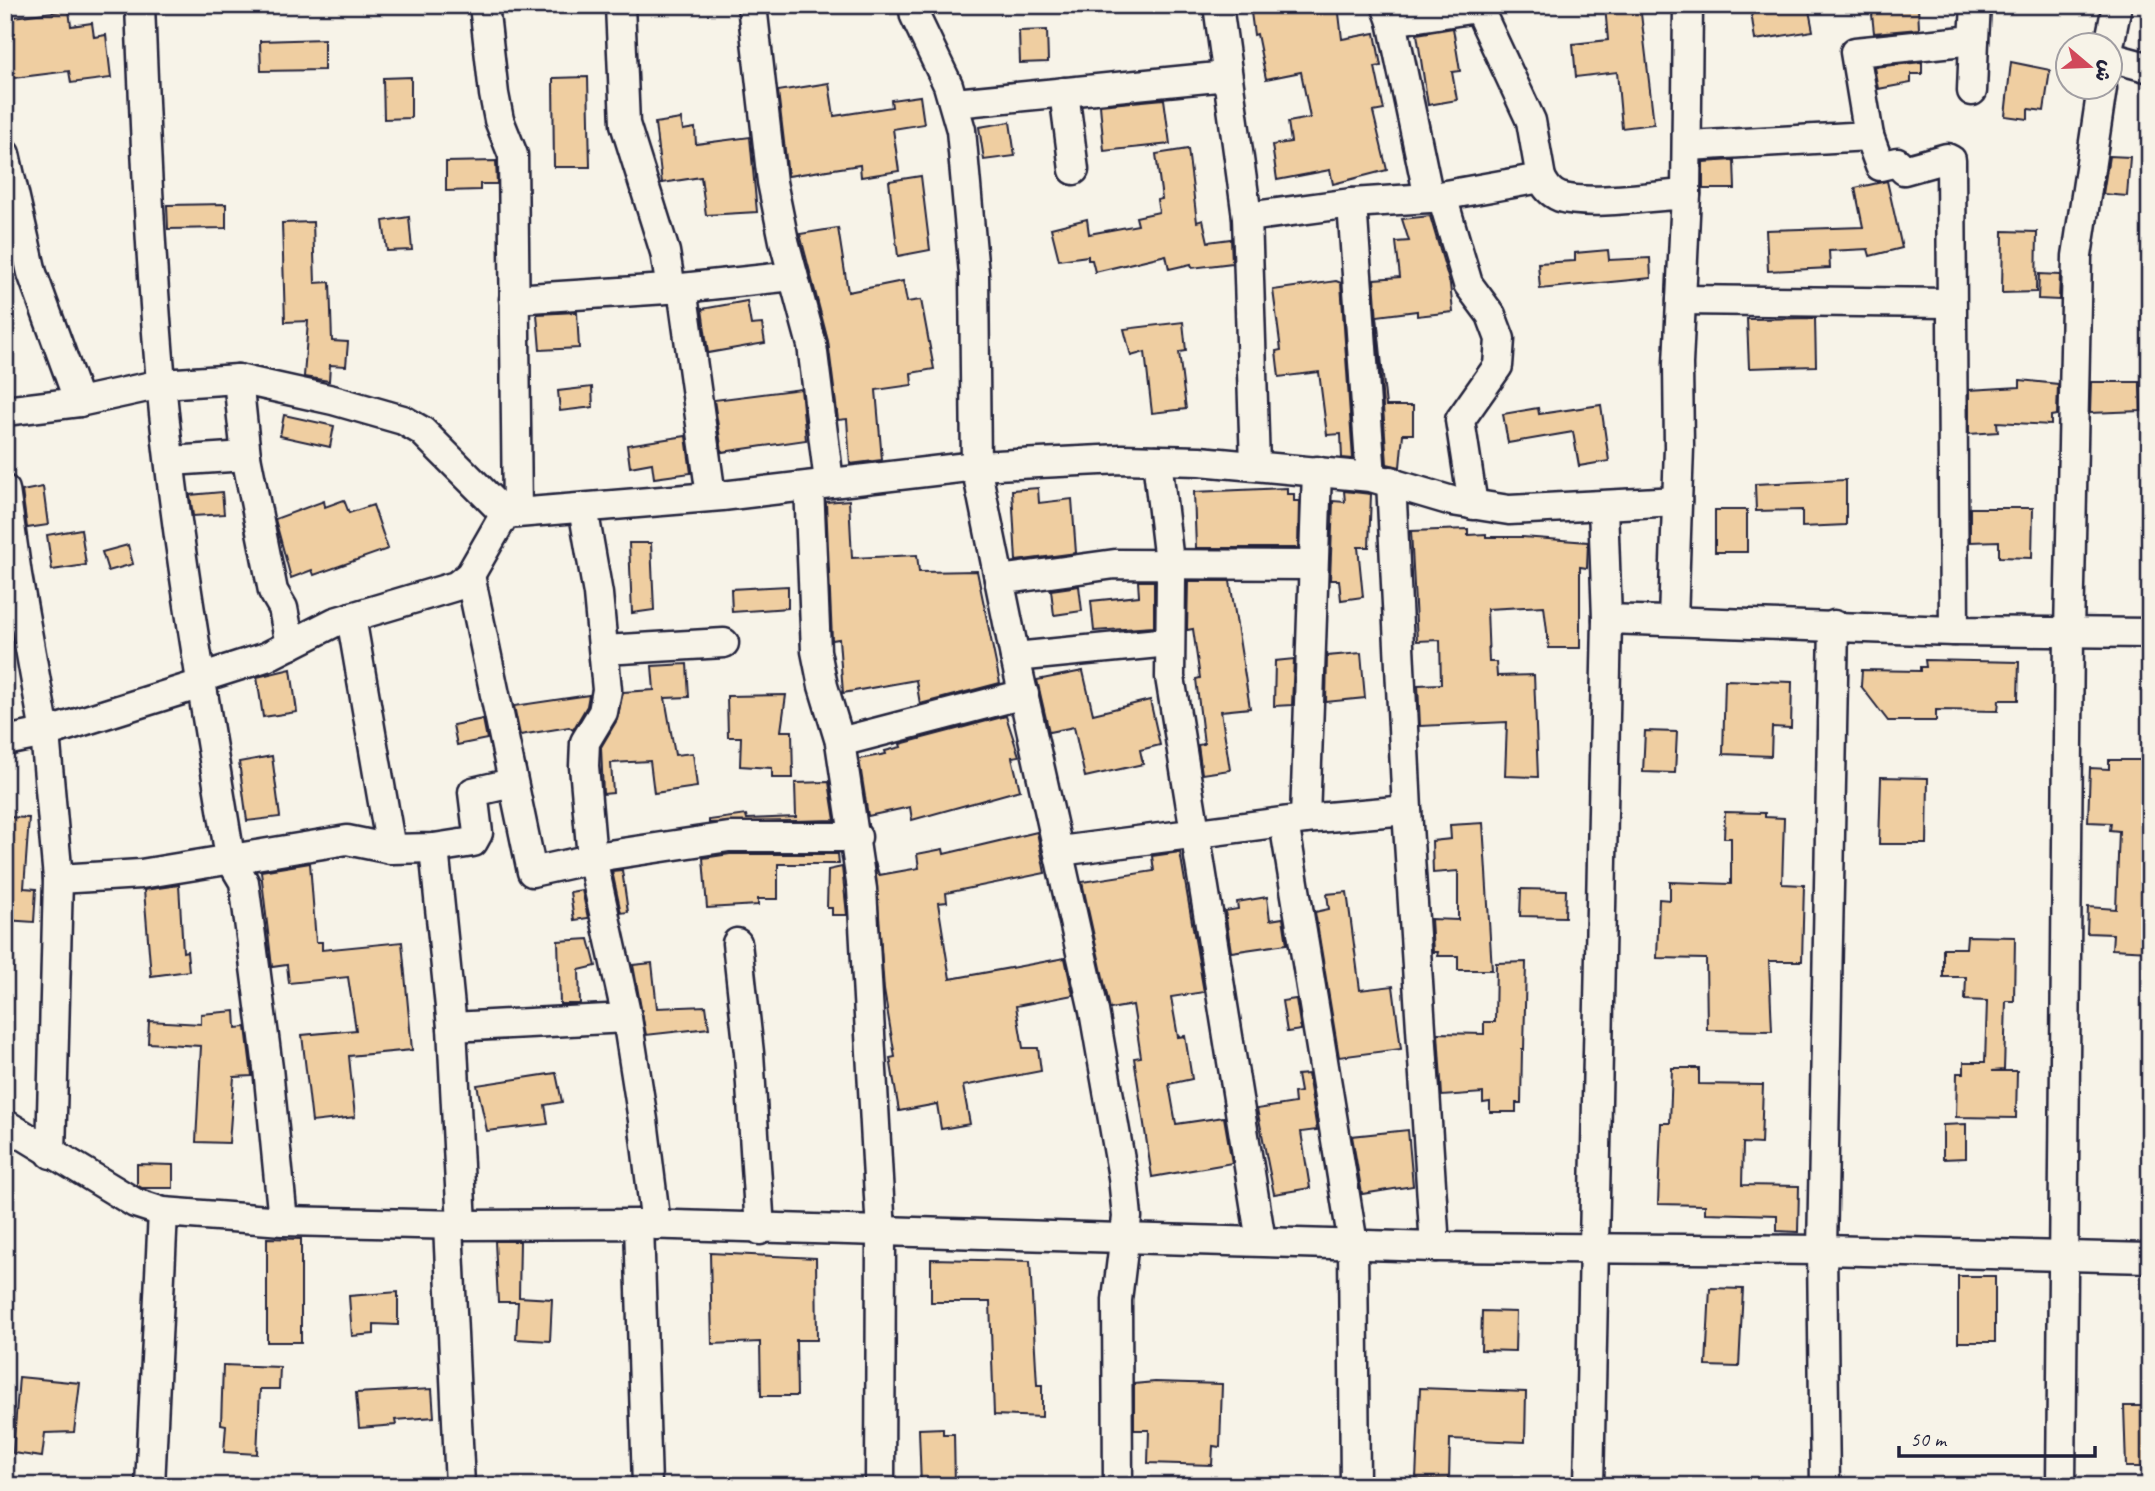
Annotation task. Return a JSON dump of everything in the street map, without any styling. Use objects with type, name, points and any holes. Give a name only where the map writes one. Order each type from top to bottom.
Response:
[{"type":"street","points":[[140,5],[149,222],[161,384],[201,681],[231,860],[244,883],[268,1068],[283,1222]]},
{"type":"street","points":[[5,741],[45,733],[201,681],[267,657],[317,629],[449,590],[470,575],[510,514],[514,299],[513,155],[499,120],[484,5]]},
{"type":"street","points":[[620,5],[625,124],[676,288],[711,496]]},
{"type":"street","points":[[752,5],[772,182],[812,345],[819,484],[817,651],[823,686],[840,742],[857,837],[871,1016],[881,1233],[880,1486]]},
{"type":"street","points":[[913,5],[955,103],[961,130],[971,229],[976,466],[1015,657],[1094,1011],[1123,1177],[1127,1217],[1117,1300],[1118,1486]]},
{"type":"street","points":[[1218,5],[1247,217],[1255,466]]},
{"type":"street","points":[[1673,620],[1681,300],[1688,146],[1688,5]]},
{"type":"street","points":[[1972,91],[1976,5]]},
{"type":"street","points":[[2111,32],[2116,5]]},
{"type":"street","points":[[1474,505],[1460,420],[1498,366],[1500,339],[1492,315],[1468,284],[1436,197],[1389,13],[1477,7],[1531,121],[1541,178],[1548,190],[1560,197],[1578,199],[1686,194]]},
{"type":"street","points":[[1954,631],[1951,160],[1947,158],[1904,170],[1897,162],[1880,166],[1869,136],[1855,52],[1974,40]]},
{"type":"street","points":[[2124,61],[2150,68]]},
{"type":"street","points":[[955,103],[1227,76]]},
{"type":"street","points":[[1064,92],[1074,170]]},
{"type":"street","points":[[2061,1486],[2069,633],[2077,256],[2100,102]]},
{"type":"street","points":[[1688,146],[1869,136]]},
{"type":"street","points":[[5,154],[32,273],[79,402]]},
{"type":"street","points":[[1247,217],[1352,203],[1436,197],[1541,178]]},
{"type":"street","points":[[1352,203],[1381,479],[1407,810],[1435,1247]]},
{"type":"street","points":[[514,299],[676,288],[793,276]]},
{"type":"street","points":[[1681,300],[1950,303]]},
{"type":"street","points":[[238,379],[246,456],[272,591],[283,608],[290,645]]},
{"type":"street","points":[[5,411],[79,402],[161,384],[238,379],[333,400],[403,420],[422,431],[510,514],[711,496],[976,466],[1157,460],[1317,471],[1381,479],[1474,505],[1508,510],[1677,501]]},
{"type":"street","points":[[171,461],[246,456]]},
{"type":"street","points":[[1157,460],[1171,591],[1170,677],[1261,1241]]},
{"type":"street","points":[[1317,471],[1314,565],[1294,821],[1353,1244],[1354,1486]]},
{"type":"street","points":[[5,490],[45,733],[58,879],[51,1154]]},
{"type":"street","points":[[1589,1486],[1607,619],[1603,507]]},
{"type":"street","points":[[583,508],[604,650],[607,703],[598,724],[585,742],[584,766],[592,858],[626,1018],[643,1120],[648,1224],[647,1486]]},
{"type":"street","points":[[999,580],[1115,564],[1314,565]]},
{"type":"street","points":[[470,575],[532,872],[584,863],[592,858],[729,837],[857,837]]},
{"type":"street","points":[[351,617],[391,849]]},
{"type":"street","points":[[1607,619],[1954,631],[2150,633]]},
{"type":"street","points":[[1825,1486],[1822,1250],[1834,625]]},
{"type":"street","points":[[1015,657],[1169,642]]},
{"type":"street","points":[[604,650],[724,643]]},
{"type":"street","points":[[840,742],[1024,694]]},
{"type":"street","points":[[58,879],[141,874],[347,840],[391,849],[434,848],[473,842],[478,833],[473,792],[512,783]]},
{"type":"street","points":[[1060,851],[1294,821],[1407,810]]},
{"type":"street","points":[[434,848],[452,1027],[460,1486]]},
{"type":"street","points":[[737,943],[749,1054],[760,1230]]},
{"type":"street","points":[[452,1027],[626,1018]]},
{"type":"street","points":[[5,1124],[135,1203],[163,1212],[283,1222],[648,1224],[760,1230],[1435,1247],[1822,1250],[2150,1258]]},
{"type":"street","points":[[150,1486],[163,1212]]},
{"type":"building","points":[[1250,5],[1338,5],[1342,39],[1375,33],[1381,66],[1375,67],[1384,110],[1373,112],[1387,170],[1333,184],[1330,170],[1277,180],[1272,145],[1291,142],[1288,122],[1310,118],[1301,72],[1266,79],[1257,34],[1254,35]]},
{"type":"building","points":[[1640,5],[1654,124],[1622,128],[1617,72],[1576,77],[1573,44],[1608,40],[1605,6]]},
{"type":"building","points":[[1808,5],[1813,31],[1755,40],[1751,11]]},
{"type":"building","points":[[1871,5],[1918,5],[1919,29],[1874,33]]},
{"type":"building","points":[[69,10],[71,26],[92,23],[94,37],[106,35],[111,78],[71,83],[69,71],[5,79],[5,18]]},
{"type":"building","points":[[1453,28],[1460,71],[1452,72],[1457,100],[1428,105],[1417,34]]},
{"type":"building","points":[[1047,30],[1048,62],[1020,63],[1019,31]]},
{"type":"building","points":[[324,39],[324,70],[261,71],[260,41]]},
{"type":"building","points":[[1922,62],[1922,74],[1911,74],[1911,83],[1878,89],[1874,67]]},
{"type":"building","points":[[2011,62],[2050,70],[2044,111],[2028,109],[2028,119],[2005,116]]},
{"type":"building","points":[[411,77],[411,118],[384,119],[383,78]]},
{"type":"building","points":[[588,77],[590,167],[554,167],[553,78]]},
{"type":"building","points":[[829,83],[834,116],[892,107],[891,100],[920,96],[924,124],[893,129],[899,171],[861,177],[860,165],[788,176],[778,91]]},
{"type":"building","points":[[1164,99],[1170,144],[1104,151],[1100,105]]},
{"type":"building","points":[[681,119],[683,130],[695,128],[696,144],[750,137],[757,212],[706,215],[701,177],[662,183],[655,123]]},
{"type":"building","points":[[1010,122],[1015,156],[984,160],[979,127]]},
{"type":"building","points":[[1188,149],[1197,222],[1203,220],[1208,242],[1231,239],[1232,263],[1192,268],[1191,264],[1169,269],[1166,255],[1095,272],[1088,256],[1059,260],[1051,228],[1087,219],[1089,234],[1138,225],[1136,217],[1159,212],[1157,200],[1162,199],[1156,154]]},
{"type":"building","points":[[2109,156],[2130,157],[2127,196],[2103,194]]},
{"type":"building","points":[[1734,160],[1735,189],[1703,189],[1703,162]]},
{"type":"building","points":[[496,161],[497,184],[480,184],[480,190],[446,191],[446,162]]},
{"type":"building","points":[[921,176],[930,250],[898,256],[889,181]]},
{"type":"building","points":[[1887,181],[1902,248],[1870,256],[1868,249],[1829,251],[1830,268],[1768,271],[1766,230],[1863,227],[1855,188]]},
{"type":"building","points":[[226,204],[226,228],[168,229],[167,205]]},
{"type":"building","points":[[1430,216],[1450,284],[1453,312],[1417,316],[1417,311],[1377,316],[1386,406],[1413,406],[1413,434],[1403,434],[1400,467],[1387,464],[1374,279],[1400,277],[1396,242],[1409,241],[1402,219]]},
{"type":"building","points":[[409,217],[412,250],[387,251],[383,221]]},
{"type":"building","points":[[313,222],[315,283],[330,282],[332,341],[348,342],[346,366],[330,365],[329,381],[304,377],[308,321],[285,322],[282,223]]},
{"type":"building","points":[[838,228],[848,292],[903,281],[907,302],[921,300],[934,369],[911,373],[912,385],[876,390],[882,460],[850,464],[847,419],[838,420],[828,341],[800,234]]},
{"type":"building","points":[[2003,231],[2037,232],[2036,292],[2002,293]]},
{"type":"building","points":[[1608,250],[1609,260],[1650,258],[1651,278],[1540,289],[1538,263],[1575,261],[1575,253]]},
{"type":"building","points":[[2039,274],[2060,275],[2059,300],[2038,299]]},
{"type":"building","points":[[1336,281],[1341,283],[1353,459],[1342,458],[1341,434],[1327,435],[1319,372],[1279,377],[1276,351],[1281,350],[1273,290]]},
{"type":"building","points":[[747,301],[751,325],[762,324],[765,343],[708,353],[702,309]]},
{"type":"building","points":[[577,312],[579,348],[540,350],[537,314]]},
{"type":"building","points":[[1815,318],[1816,366],[1749,368],[1747,319]]},
{"type":"building","points":[[1183,322],[1186,351],[1179,352],[1186,409],[1152,413],[1145,352],[1131,356],[1124,329]]},
{"type":"building","points":[[2020,380],[2058,384],[2057,415],[2051,416],[2051,425],[1997,422],[1998,432],[1969,434],[1969,390],[2020,387]]},
{"type":"building","points":[[2091,382],[2140,382],[2141,411],[2090,413]]},
{"type":"building","points":[[592,387],[593,407],[560,411],[558,391]]},
{"type":"building","points":[[801,389],[806,440],[722,452],[714,400]]},
{"type":"building","points":[[1601,405],[1609,461],[1579,466],[1573,432],[1508,443],[1503,414],[1538,408],[1539,414]]},
{"type":"building","points":[[284,415],[334,426],[330,447],[280,436]]},
{"type":"building","points":[[686,436],[691,473],[654,478],[652,463],[630,467],[627,445]]},
{"type":"building","points":[[1846,480],[1846,525],[1802,527],[1802,510],[1756,511],[1755,484]]},
{"type":"building","points":[[43,487],[48,525],[27,528],[22,491]]},
{"type":"building","points":[[1038,488],[1039,503],[1072,499],[1076,553],[1016,561],[1012,490]]},
{"type":"building","points":[[1287,488],[1287,494],[1294,494],[1294,501],[1299,501],[1298,548],[1196,548],[1194,492]]},
{"type":"building","points":[[1344,491],[1371,494],[1369,547],[1358,547],[1363,597],[1341,600],[1339,580],[1330,580],[1333,501],[1345,502]]},
{"type":"building","points":[[222,492],[224,514],[193,516],[190,495]]},
{"type":"building","points":[[344,500],[349,513],[373,505],[388,549],[314,575],[312,570],[291,578],[275,519],[324,501],[325,507]]},
{"type":"building","points":[[849,500],[852,558],[917,555],[919,572],[977,571],[1000,683],[920,704],[916,680],[843,693],[839,639],[832,640],[826,502]]},
{"type":"building","points":[[1970,508],[2033,508],[2032,558],[1999,557],[1999,541],[1970,542]]},
{"type":"building","points":[[1715,510],[1747,510],[1747,552],[1715,552]]},
{"type":"building","points":[[81,529],[86,565],[52,570],[47,535]]},
{"type":"building","points":[[1468,529],[1468,535],[1486,534],[1486,537],[1588,542],[1587,568],[1580,567],[1580,648],[1549,648],[1544,606],[1487,609],[1489,662],[1496,662],[1497,676],[1534,675],[1538,777],[1505,776],[1507,722],[1420,726],[1418,685],[1441,684],[1440,640],[1417,641],[1411,531]]},
{"type":"building","points":[[629,543],[651,543],[654,610],[632,613]]},
{"type":"building","points":[[128,545],[133,564],[108,571],[102,552]]},
{"type":"building","points":[[1138,581],[1154,581],[1154,627],[1094,631],[1091,601],[1139,596]]},
{"type":"building","points":[[1188,581],[1230,581],[1250,708],[1221,711],[1230,770],[1202,774],[1198,745],[1204,744],[1196,679],[1200,678],[1193,629],[1187,630]]},
{"type":"building","points":[[788,586],[788,608],[732,612],[731,589]]},
{"type":"building","points":[[1079,586],[1082,611],[1054,615],[1051,590]]},
{"type":"building","points":[[1361,653],[1365,698],[1326,702],[1327,656]]},
{"type":"building","points":[[1294,659],[1292,705],[1274,706],[1275,661]]},
{"type":"building","points":[[1925,660],[2019,662],[2018,700],[1999,700],[1998,711],[1936,710],[1936,721],[1888,721],[1861,686],[1862,670],[1920,671],[1920,667],[1926,667]]},
{"type":"building","points":[[687,664],[689,697],[665,698],[675,755],[693,753],[697,787],[654,793],[650,761],[611,763],[613,793],[603,794],[601,747],[617,720],[623,692],[654,690],[652,666]]},
{"type":"building","points":[[291,669],[297,712],[263,717],[257,677]]},
{"type":"building","points":[[1083,671],[1093,714],[1150,700],[1160,745],[1140,750],[1143,764],[1085,777],[1074,727],[1049,732],[1037,680]]},
{"type":"building","points":[[1725,680],[1792,682],[1791,728],[1772,727],[1771,756],[1723,754]]},
{"type":"building","points":[[589,695],[587,706],[573,730],[569,727],[520,735],[514,706]]},
{"type":"building","points":[[786,695],[781,731],[792,731],[793,778],[772,778],[772,768],[740,766],[741,737],[728,737],[727,696]]},
{"type":"building","points":[[1006,716],[1019,756],[1012,757],[1020,790],[912,820],[910,807],[868,816],[859,759],[886,754],[885,751],[901,747],[900,744]]},
{"type":"building","points":[[483,719],[487,739],[457,745],[453,725]]},
{"type":"building","points":[[1645,731],[1677,732],[1675,773],[1643,772]]},
{"type":"building","points":[[272,756],[280,817],[247,821],[239,762]]},
{"type":"building","points":[[2109,760],[2150,760],[2150,951],[2112,949],[2113,934],[2087,933],[2088,907],[2116,909],[2119,831],[2110,830],[2111,823],[2088,822],[2090,768],[2109,769]]},
{"type":"building","points":[[1881,777],[1928,778],[1927,844],[1879,844]]},
{"type":"building","points":[[829,782],[835,820],[709,823],[709,820],[746,815],[747,819],[796,817],[795,783]]},
{"type":"building","points":[[1725,812],[1765,813],[1765,817],[1784,818],[1782,884],[1804,885],[1802,961],[1769,961],[1772,1031],[1707,1030],[1706,959],[1657,958],[1659,899],[1670,900],[1670,882],[1731,884],[1731,838],[1724,838]]},
{"type":"building","points":[[5,817],[29,818],[24,888],[36,889],[34,922],[5,920]]},
{"type":"building","points":[[1483,823],[1492,970],[1458,970],[1458,956],[1437,956],[1438,952],[1433,952],[1431,919],[1458,920],[1458,871],[1433,873],[1432,841],[1451,839],[1450,825]]},
{"type":"building","points":[[1037,832],[1045,873],[946,893],[947,902],[938,903],[950,979],[1065,958],[1073,995],[1016,1006],[1023,1048],[1038,1048],[1041,1071],[963,1086],[970,1124],[941,1129],[937,1104],[899,1111],[890,1058],[895,1057],[884,990],[875,862],[879,875],[919,868],[917,854],[943,849],[944,854]]},
{"type":"building","points":[[1180,852],[1204,992],[1171,997],[1178,1037],[1185,1036],[1192,1079],[1169,1084],[1176,1124],[1224,1117],[1232,1163],[1152,1177],[1134,1058],[1141,1057],[1133,1005],[1110,1009],[1082,882],[1154,871],[1152,856]]},
{"type":"building","points":[[730,854],[838,854],[839,864],[778,864],[778,899],[758,899],[758,905],[707,908],[703,858]]},
{"type":"building","points":[[310,863],[316,942],[322,942],[322,950],[402,942],[412,1050],[349,1056],[355,1117],[312,1122],[302,1035],[356,1030],[348,977],[289,983],[287,965],[272,967],[261,871]]},
{"type":"building","points":[[842,867],[847,915],[832,915],[832,908],[827,908],[828,870]]},
{"type":"building","points":[[622,870],[628,912],[621,913],[612,871]]},
{"type":"building","points":[[179,885],[183,952],[187,951],[189,971],[151,976],[144,890]]},
{"type":"building","points":[[1521,889],[1566,890],[1565,917],[1520,916]]},
{"type":"building","points":[[582,890],[588,918],[574,920],[570,892]]},
{"type":"building","points":[[1347,892],[1360,990],[1393,986],[1401,1049],[1339,1057],[1315,912],[1329,909],[1327,894]]},
{"type":"building","points":[[1267,897],[1270,920],[1283,918],[1287,944],[1231,952],[1225,911],[1238,909],[1237,902]]},
{"type":"building","points":[[1967,936],[2015,937],[2014,1001],[2006,1001],[2004,1070],[1992,1071],[2017,1071],[2016,1118],[1956,1117],[1957,1073],[1964,1073],[1964,1062],[1985,1062],[1987,1001],[1965,1000],[1966,977],[1943,977],[1943,948],[1966,948]]},
{"type":"building","points":[[589,939],[596,966],[579,970],[580,1004],[560,1004],[558,941]]},
{"type":"building","points":[[1526,962],[1521,1103],[1516,1103],[1516,1112],[1490,1112],[1490,1102],[1483,1103],[1483,1093],[1442,1096],[1438,1033],[1484,1034],[1484,1022],[1495,1022],[1496,963]]},
{"type":"building","points":[[652,963],[657,1008],[706,1006],[709,1028],[646,1035],[633,965]]},
{"type":"building","points":[[1296,999],[1301,1030],[1287,1032],[1282,1001]]},
{"type":"building","points":[[235,1011],[236,1028],[246,1027],[252,1076],[234,1077],[229,1143],[196,1142],[201,1046],[148,1043],[149,1021],[201,1024],[201,1014]]},
{"type":"building","points":[[1672,1068],[1699,1068],[1699,1084],[1763,1085],[1761,1144],[1743,1143],[1742,1185],[1799,1186],[1798,1232],[1777,1231],[1777,1215],[1705,1213],[1705,1205],[1658,1204],[1661,1123],[1670,1123]]},
{"type":"building","points":[[556,1073],[562,1102],[545,1105],[548,1124],[487,1131],[477,1085]]},
{"type":"building","points":[[1308,1074],[1317,1130],[1301,1132],[1310,1188],[1274,1194],[1257,1109],[1295,1103],[1294,1093],[1300,1092],[1297,1075]]},
{"type":"building","points":[[1966,1124],[1966,1158],[1943,1159],[1943,1125]]},
{"type":"building","points":[[1408,1130],[1413,1186],[1362,1194],[1352,1136]]},
{"type":"building","points":[[137,1164],[173,1165],[173,1188],[142,1188],[137,1185]]},
{"type":"building","points":[[267,1238],[301,1239],[301,1342],[267,1342]]},
{"type":"building","points":[[495,1241],[520,1241],[519,1297],[552,1299],[550,1341],[516,1339],[518,1302],[498,1302]]},
{"type":"building","points":[[710,1253],[816,1258],[817,1340],[796,1340],[797,1396],[761,1396],[760,1342],[712,1344]]},
{"type":"building","points":[[931,1259],[1030,1261],[1037,1385],[1042,1385],[1042,1417],[994,1415],[990,1302],[931,1302]]},
{"type":"building","points":[[1958,1276],[1995,1276],[1995,1342],[1958,1342]]},
{"type":"building","points":[[1710,1288],[1743,1289],[1739,1367],[1706,1366]]},
{"type":"building","points":[[398,1292],[398,1325],[374,1324],[374,1334],[352,1336],[349,1296]]},
{"type":"building","points":[[1482,1311],[1516,1312],[1515,1351],[1481,1350]]},
{"type":"building","points":[[223,1365],[280,1367],[279,1389],[260,1389],[257,1454],[224,1452],[226,1425],[221,1424]]},
{"type":"building","points":[[19,1377],[80,1383],[74,1432],[45,1433],[42,1457],[13,1453]]},
{"type":"building","points":[[1134,1384],[1222,1384],[1220,1447],[1213,1446],[1212,1465],[1148,1463],[1149,1430],[1134,1430]]},
{"type":"building","points":[[1420,1388],[1526,1392],[1525,1442],[1450,1439],[1449,1480],[1416,1479]]},
{"type":"building","points":[[432,1389],[434,1417],[395,1420],[396,1425],[359,1428],[356,1393]]},
{"type":"building","points":[[2124,1406],[2150,1406],[2150,1467],[2126,1467]]},
{"type":"building","points":[[943,1428],[943,1434],[954,1434],[955,1486],[921,1486],[919,1429]]}]
